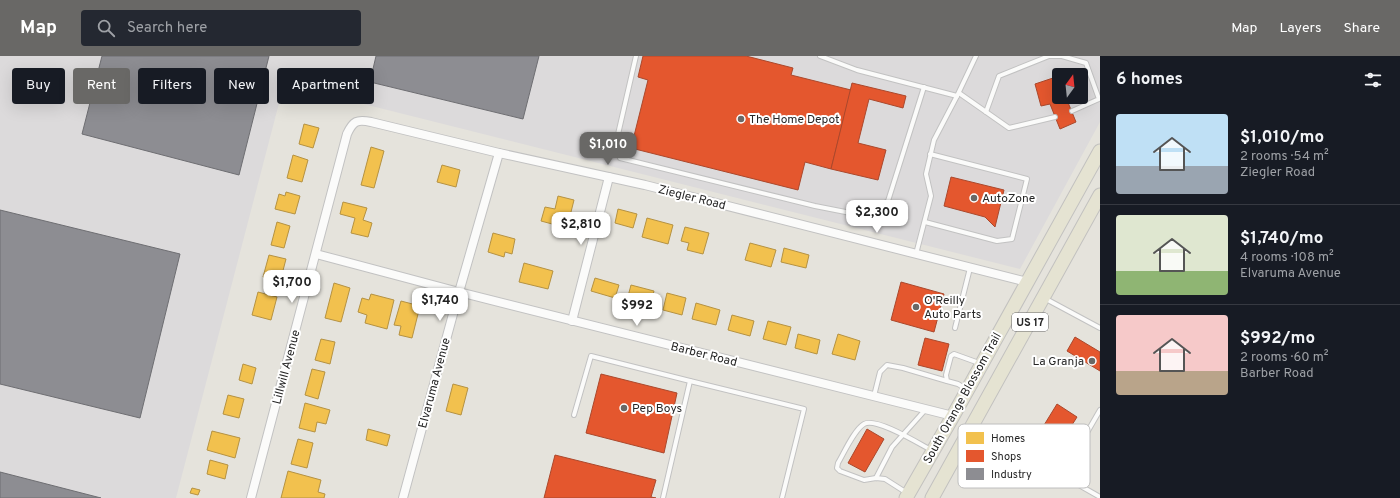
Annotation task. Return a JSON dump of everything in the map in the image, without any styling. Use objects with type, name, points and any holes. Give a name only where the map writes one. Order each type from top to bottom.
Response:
[{"type":"main road","name":"South Orange Blossom Trail","points":[[907,496],[968,390],[1100,151]]},
{"type":"main road","name":"South Orange Blossom Trail","points":[[973,424],[1100,195]]},
{"type":"main road","points":[[968,390],[966,405],[972,424]]},
{"type":"main road","points":[[953,416],[959,424]]},
{"type":"main road","name":"South Orange Blossom Trail","points":[[932,498],[958,451]]},
{"type":"street","name":"Ziegler Road","points":[[354,122],[363,120],[498,153],[609,177],[1027,282]]},
{"type":"street","name":"Lillwill Avenue","points":[[251,498],[347,134],[354,122]]},
{"type":"street","name":"Elvaruma Avenue","points":[[403,498],[498,153]]},
{"type":"street","points":[[572,320],[609,177]]},
{"type":"street","name":"Barber Road","points":[[316,254],[459,292],[953,416]]},
{"type":"lane","points":[[636,56],[616,143],[620,158],[815,206],[871,217],[878,208],[888,201],[924,87]]},
{"type":"lane","points":[[820,56],[857,70],[958,94],[1009,128],[1055,117]]},
{"type":"lane","points":[[916,255],[931,196],[926,174],[934,140],[976,56]]},
{"type":"lane","points":[[986,112],[999,76],[1049,56],[1062,56],[1086,63],[1099,99],[1072,111]]},
{"type":"lane","points":[[925,222],[997,241],[1012,239],[1028,178],[930,154]]},
{"type":"lane","points":[[955,328],[970,268]]},
{"type":"lane","points":[[1044,297],[1100,328]]},
{"type":"lane","points":[[947,381],[946,376],[951,356],[954,354],[982,364]]},
{"type":"lane","points":[[574,415],[591,356],[804,409],[782,498]]},
{"type":"lane","points":[[874,396],[880,372],[887,365],[958,384],[968,390]]},
{"type":"lane","points":[[663,498],[690,381]]},
{"type":"lane","points":[[876,478],[892,447],[926,409]]},
{"type":"lane","points":[[1090,427],[1100,410]]},
{"type":"lane","points":[[907,496],[885,479],[876,478],[864,480],[840,471],[837,468],[838,463],[858,430],[868,422],[874,422],[884,426],[933,451]]},
{"type":"lane","points":[[1084,488],[1100,497]]},
{"type":"shaded area","points":[[0,56],[1100,56],[1100,122],[1020,269],[364,104],[374,104],[374,68],[277,68],[277,104],[279,104],[176,498],[0,498]]},
{"type":"building: Homes","points":[[304,124],[319,128],[313,148],[299,144]]},
{"type":"building: Homes","points":[[371,147],[384,151],[374,188],[361,185]]},
{"type":"building: Homes","points":[[293,155],[308,160],[302,182],[287,178]]},
{"type":"building: Homes","points":[[442,165],[460,170],[456,187],[437,182]]},
{"type":"building: Homes","points":[[286,192],[300,196],[295,214],[275,209],[279,194],[285,196]]},
{"type":"building: Homes","points":[[558,196],[574,200],[567,228],[541,221],[545,207],[555,209]]},
{"type":"building: Homes","points":[[343,202],[367,208],[363,220],[372,223],[368,237],[351,233],[355,218],[340,214]]},
{"type":"building: Homes","points":[[618,209],[637,214],[633,228],[615,223]]},
{"type":"building: Homes","points":[[647,218],[673,225],[668,244],[642,237]]},
{"type":"building: Homes","points":[[277,222],[290,226],[284,248],[271,245]]},
{"type":"building: Homes","points":[[685,227],[709,233],[703,254],[687,250],[689,243],[681,241]]},
{"type":"building: Homes","points":[[493,233],[515,239],[512,254],[505,252],[504,257],[488,252]]},
{"type":"building: Homes","points":[[750,243],[776,250],[771,267],[745,260]]},
{"type":"building: Homes","points":[[784,248],[809,255],[806,268],[781,262]]},
{"type":"building: Homes","points":[[269,255],[286,259],[280,282],[263,277]]},
{"type":"building: Homes","points":[[524,263],[553,271],[548,289],[519,282]]},
{"type":"building: Homes","points":[[595,278],[619,285],[615,298],[591,291]]},
{"type":"building: Homes","points":[[334,283],[350,288],[341,322],[325,318]]},
{"type":"building: Homes","points":[[631,285],[654,291],[650,306],[627,300]]},
{"type":"building: Homes","points":[[258,292],[277,297],[271,320],[252,315]]},
{"type":"building: Homes","points":[[667,293],[686,298],[682,315],[663,310]]},
{"type":"building: Homes","points":[[371,294],[394,300],[387,329],[365,323],[367,315],[358,312],[362,298],[369,300]]},
{"type":"building: Homes","points":[[401,301],[420,306],[412,338],[399,335],[401,326],[394,325]]},
{"type":"building: Homes","points":[[696,303],[720,310],[716,325],[692,319]]},
{"type":"building: Homes","points":[[732,315],[754,321],[750,336],[728,330]]},
{"type":"building: Homes","points":[[768,321],[791,327],[786,345],[763,339]]},
{"type":"building: Homes","points":[[798,334],[820,340],[817,354],[795,348]]},
{"type":"building: Homes","points":[[838,334],[860,341],[855,360],[832,354]]},
{"type":"building: Homes","points":[[321,339],[335,342],[330,364],[315,360]]},
{"type":"building: Homes","points":[[243,364],[256,368],[252,384],[239,380]]},
{"type":"building: Homes","points":[[312,369],[325,372],[318,399],[305,395]]},
{"type":"building: Homes","points":[[453,384],[468,388],[461,415],[446,411]]},
{"type":"building: Homes","points":[[228,395],[244,399],[239,418],[223,414]]},
{"type":"building: Homes","points":[[305,403],[330,410],[326,424],[317,422],[315,432],[299,428]]},
{"type":"building: Homes","points":[[368,429],[390,435],[387,446],[366,440]]},
{"type":"building: Homes","points":[[212,431],[240,438],[235,458],[207,450]]},
{"type":"building: Homes","points":[[298,439],[313,443],[307,468],[291,464]]},
{"type":"building: Homes","points":[[210,460],[228,465],[225,479],[207,474]]},
{"type":"building: Homes","points":[[288,471],[321,480],[318,492],[325,494],[324,498],[281,498]]},
{"type":"building: Homes","points":[[192,488],[200,490],[198,495],[190,493]]},
{"type":"building: Shops","name":"The Home Depot","points":[[643,56],[746,56],[793,68],[791,75],[851,90],[831,169],[805,162],[798,190],[631,148],[648,80],[638,77]]},
{"type":"building: Shops","points":[[1052,78],[1052,104],[1069,104],[1076,122],[1060,129],[1050,104],[1041,106],[1035,84]]},
{"type":"building: Shops","points":[[852,83],[906,96],[903,108],[869,99],[858,143],[886,150],[878,180],[831,169]]},
{"type":"building: Shops","name":"AutoZone","points":[[951,177],[1004,190],[995,227],[985,217],[944,206]]},
{"type":"building: Shops","points":[[901,282],[944,294],[934,332],[891,320]]},
{"type":"building: Shops","name":"La Granja","points":[[1075,337],[1100,352],[1100,371],[1067,351]]},
{"type":"building: Shops","points":[[925,338],[949,344],[942,371],[918,365]]},
{"type":"building: Shops","points":[[601,374],[677,393],[664,453],[586,433]]},
{"type":"building: Shops","points":[[1057,404],[1077,417],[1073,424],[1045,424]]},
{"type":"building: Shops","points":[[867,429],[884,439],[865,472],[848,463]]},
{"type":"building: Shops","points":[[555,455],[656,480],[651,497],[656,498],[544,498]]},
{"type":"building: Industry","points":[[102,56],[269,56],[266,68],[214,68],[214,104],[257,104],[239,175],[82,134],[90,104],[130,104],[130,68],[99,68]]},
{"type":"building: Industry","points":[[376,56],[539,56],[523,119],[374,83],[373,68]]},
{"type":"building: Industry","points":[[0,210],[180,254],[140,418],[0,384]]},
{"type":"building: Industry","points":[[0,472],[101,498],[0,498]]},
{"type":"place","name":"The Home Depot","points":[[741,119]]},
{"type":"place","name":"AutoZone","points":[[974,198]]},
{"type":"place","name":"O'Reilly Auto Parts","points":[[916,307]]},
{"type":"place","name":"La Granja","points":[[1092,361]]},
{"type":"place","name":"Pep Boys","points":[[624,408]]}]
